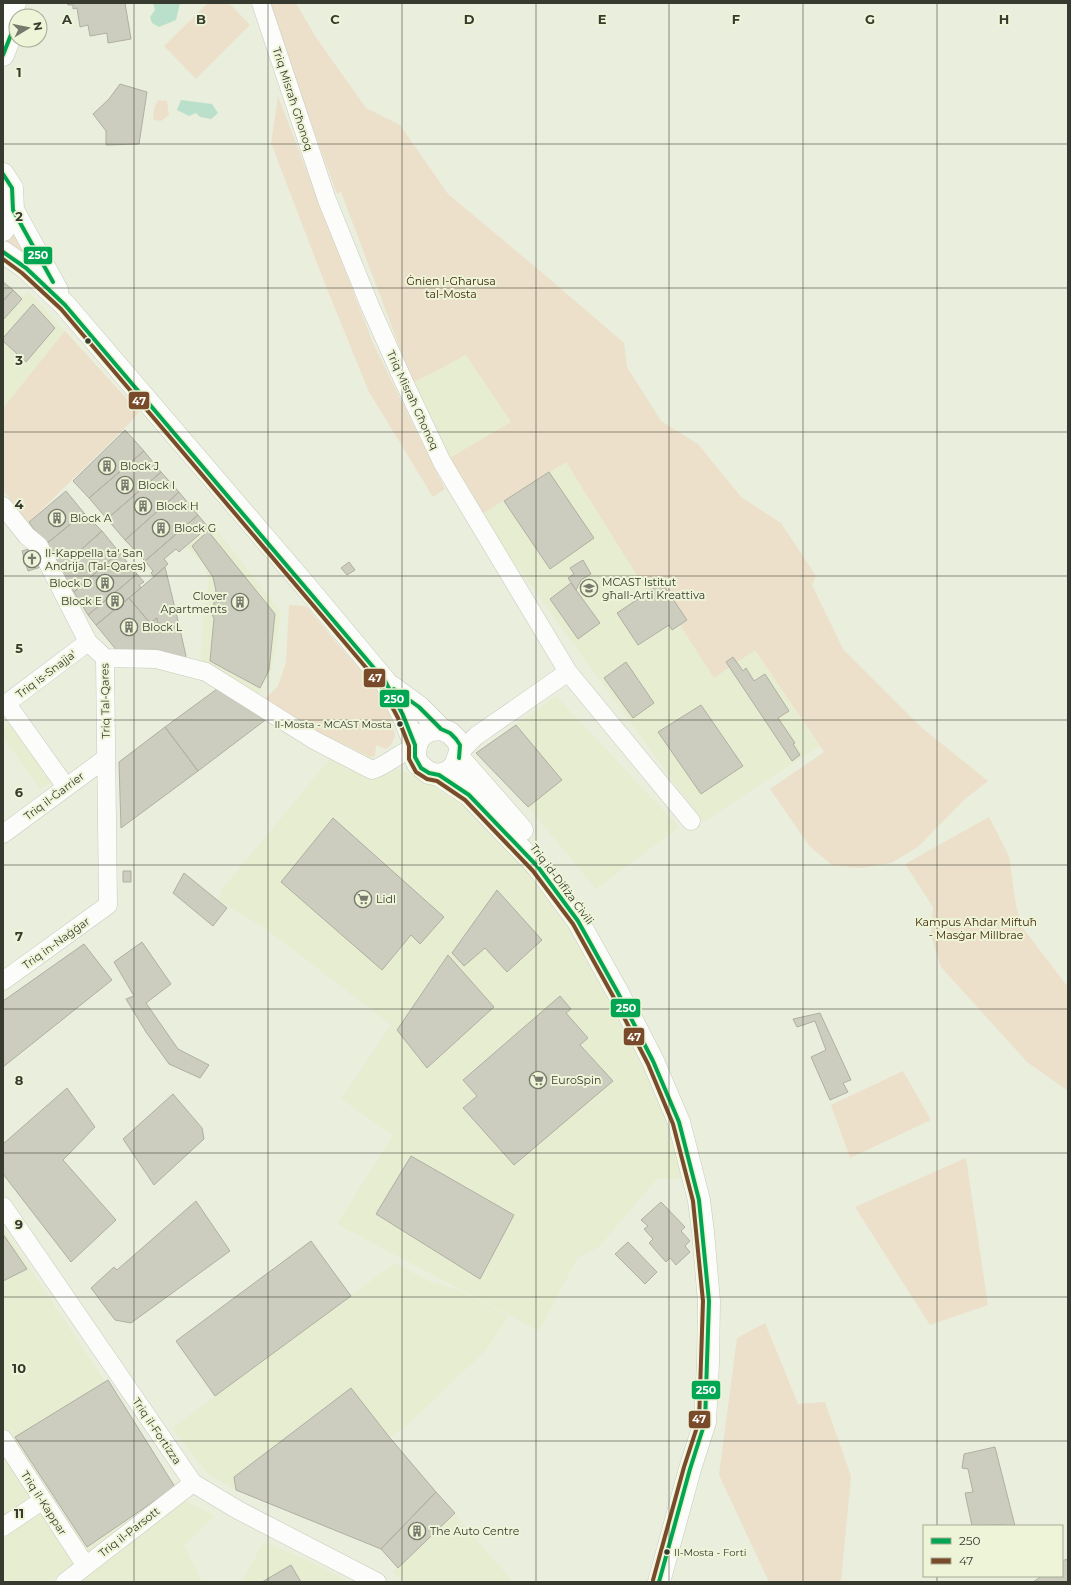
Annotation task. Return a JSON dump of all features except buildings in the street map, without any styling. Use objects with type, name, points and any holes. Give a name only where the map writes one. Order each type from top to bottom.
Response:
[{"type":"main road","points":[[3,33],[15,3]]},
{"type":"main road","points":[[3,55],[8,42]]},
{"type":"main road","points":[[3,174],[12,188],[13,210],[3,230]]},
{"type":"main road","name":"Triq id-Difiża Ċivili","points":[[13,210],[65,305]]},
{"type":"main road","name":"Triq id-Difiża Ċivili","points":[[3,252],[26,268],[65,305],[310,590],[385,681],[403,715],[416,752],[429,773],[439,775],[468,795],[538,867],[578,921],[618,993],[653,1061],[679,1122],[699,1200],[704,1232],[710,1300],[705,1422],[659,1582]]},
{"type":"main road","name":"Triq id-Difiża Ċivili","points":[[385,681],[419,707],[456,739],[460,745],[460,755],[516,823],[588,915],[637,1002],[665,1059],[688,1119],[711,1234],[717,1300],[715,1420],[670,1582]]},
{"type":"main road","points":[[416,752],[423,734],[431,730],[445,731]]},
{"type":"main road","points":[[439,775],[448,772],[455,766],[460,755]]},
{"type":"street","name":"Triq Misraħ Għonoq","points":[[261,3],[327,200],[370,306],[442,462],[568,672],[691,821]]},
{"type":"street","name":"Triq Tal-Qares","points":[[3,506],[27,536],[39,546],[88,642],[105,658],[108,904]]},
{"type":"street","name":"Triq is-Snajja'","points":[[5,705],[88,642]]},
{"type":"street","points":[[105,658],[156,659],[206,672],[314,740],[376,768],[404,751],[416,752]]},
{"type":"street","points":[[460,755],[476,736],[568,672]]},
{"type":"street","points":[[5,705],[66,787]]},
{"type":"street","points":[[445,731],[476,736]]},
{"type":"street","name":"Triq il-Ġarrier","points":[[3,834],[106,758]]},
{"type":"street","name":"Triq in-Naġġar","points":[[3,981],[108,904]]},
{"type":"street","name":"Triq il-Fortizza","points":[[3,1206],[193,1483],[238,1510],[377,1582]]},
{"type":"street","name":"Triq il-Kappar","points":[[3,1439],[86,1566]]},
{"type":"street","name":"Triq il-Parsott","points":[[65,1582],[193,1483]]},
{"type":"street","points":[[3,1527],[43,1500]]},
{"type":"shaded area","points":[[153,3],[180,3],[176,20],[159,27],[152,23],[150,17],[155,10]]},
{"type":"shaded area","points":[[181,100],[212,104],[218,113],[211,119],[200,117],[196,113],[189,116],[177,110]]},
{"type":"shaded area","points":[[3,280],[23,297],[28,291],[65,331],[3,408]]},
{"type":"shaded area","name":"MCAST Istitut għall-Arti Kreattiva","points":[[466,355],[511,422],[533,412],[687,620],[680,625],[715,678],[755,649],[819,746],[703,822],[473,506],[413,383]]},
{"type":"shaded area","name":"Clover Apartments","points":[[210,522],[281,612],[276,649],[270,673],[257,697],[201,668],[202,629],[209,578],[203,564],[186,547]]},
{"type":"shaded area","points":[[556,696],[679,827],[596,889],[528,807],[476,753]]},
{"type":"shaded area","points":[[11,723],[53,781],[40,789],[3,737],[3,729]]},
{"type":"shaded area","points":[[344,744],[471,803],[585,939],[666,1107],[688,1179],[657,1179],[598,1248],[578,1257],[539,1331],[337,1224],[393,1135],[341,1099],[391,1025],[265,928],[217,900],[221,895],[219,893],[329,760]]},
{"type":"shaded area","points":[[3,1228],[175,1487],[49,1582],[3,1582]]},
{"type":"shaded area","points":[[395,1263],[428,1281],[459,1290],[508,1316],[486,1350],[406,1426],[390,1438],[513,1582],[408,1582],[392,1573],[398,1567],[381,1549],[236,1490],[208,1474],[172,1428]]},
{"type":"shaded area","points":[[183,1500],[215,1516],[184,1545],[202,1582],[81,1582]]},
{"type":"shaded area","points":[[264,1542],[314,1563],[349,1582],[243,1582]]},
{"type":"green space","points":[[208,3],[229,3],[250,25],[196,79],[164,46]]},
{"type":"green space","name":"Ġnien l-Għarusa tal-Mosta","points":[[267,3],[296,3],[315,36],[366,108],[400,125],[448,194],[624,343],[627,367],[661,421],[698,444],[741,497],[781,523],[816,576],[812,585],[843,649],[921,727],[988,781],[964,800],[918,847],[891,863],[861,868],[832,865],[810,847],[770,789],[824,752],[755,650],[714,678],[680,625],[687,620],[662,583],[648,593],[566,462],[480,515],[448,459],[511,422],[466,355],[413,383],[341,192],[337,194]]},
{"type":"green space","points":[[278,96],[373,343],[445,489],[433,497],[369,392],[325,284],[271,143]]},
{"type":"green space","points":[[158,100],[167,101],[169,115],[161,121],[153,120],[154,108]]},
{"type":"green space","points":[[17,232],[29,257],[6,242]]},
{"type":"green space","points":[[65,331],[139,412],[126,427],[28,523],[3,490],[3,408]]},
{"type":"green space","points":[[289,605],[306,606],[386,698],[395,736],[391,745],[386,749],[376,745],[375,756],[370,757],[348,746],[315,733],[265,699],[278,686],[286,662]]},
{"type":"green space","name":"Kampus Aħdar Miftuħ - Masġar Millbrae","points":[[989,817],[1009,856],[1016,905],[1022,927],[1068,987],[1068,1091],[1027,1062],[941,967],[931,935],[933,907],[905,864]]},
{"type":"green space","points":[[903,1071],[931,1120],[850,1158],[831,1105]]},
{"type":"green space","points":[[966,1158],[988,1305],[930,1325],[855,1207]]},
{"type":"green space","points":[[765,1323],[798,1404],[825,1402],[851,1476],[841,1582],[769,1582],[719,1475],[737,1338]]},
{"type":"transit line","name":"250","points":[[3,55],[8,42]]},
{"type":"transit line","name":"250","points":[[3,174],[12,188],[13,210],[53,282]]},
{"type":"transit line","name":"250","points":[[3,252],[26,268],[65,305],[385,681],[403,715],[415,745],[415,757],[421,768],[429,773],[439,775],[469,795],[538,867],[578,921],[618,993],[653,1061],[679,1122],[699,1200],[709,1301],[705,1422],[690,1469],[659,1582]]},
{"type":"transit line","name":"47","points":[[3,259],[22,273],[61,309],[380,684],[398,718],[409,746],[409,759],[416,772],[427,779],[437,781],[465,800],[533,871],[573,924],[613,996],[648,1064],[673,1124],[693,1201],[703,1301],[699,1421],[684,1467],[653,1580]]},
{"type":"transit line","name":"250","points":[[394,689],[419,707],[441,729],[450,733],[456,739],[460,745],[459,758]]},
{"type":"place","name":"Block J","points":[[107,466]]},
{"type":"place","name":"Block I","points":[[125,485]]},
{"type":"place","name":"Block H","points":[[143,506]]},
{"type":"place","name":"Block A","points":[[57,518]]},
{"type":"place","name":"Block G","points":[[161,528]]},
{"type":"place","name":"Il-Kappella ta' San Andrija (Tal-Qares)","points":[[32,559]]},
{"type":"place","name":"Block D","points":[[105,583]]},
{"type":"place","name":"MCAST Istitut għall-Arti Kreattiva","points":[[589,588]]},
{"type":"place","name":"Block E","points":[[115,601]]},
{"type":"place","name":"Clover Apartments","points":[[240,602]]},
{"type":"place","name":"Block L","points":[[129,627]]},
{"type":"place","name":"Il-Mosta - MCAST Mosta","points":[[400,724]]},
{"type":"place","name":"Lidl","points":[[363,899]]},
{"type":"place","name":"EuroSpin","points":[[538,1080]]},
{"type":"place","name":"The Auto Centre","points":[[417,1531]]},
{"type":"place","name":"Il-Mosta - Forti","points":[[667,1552]]}]
